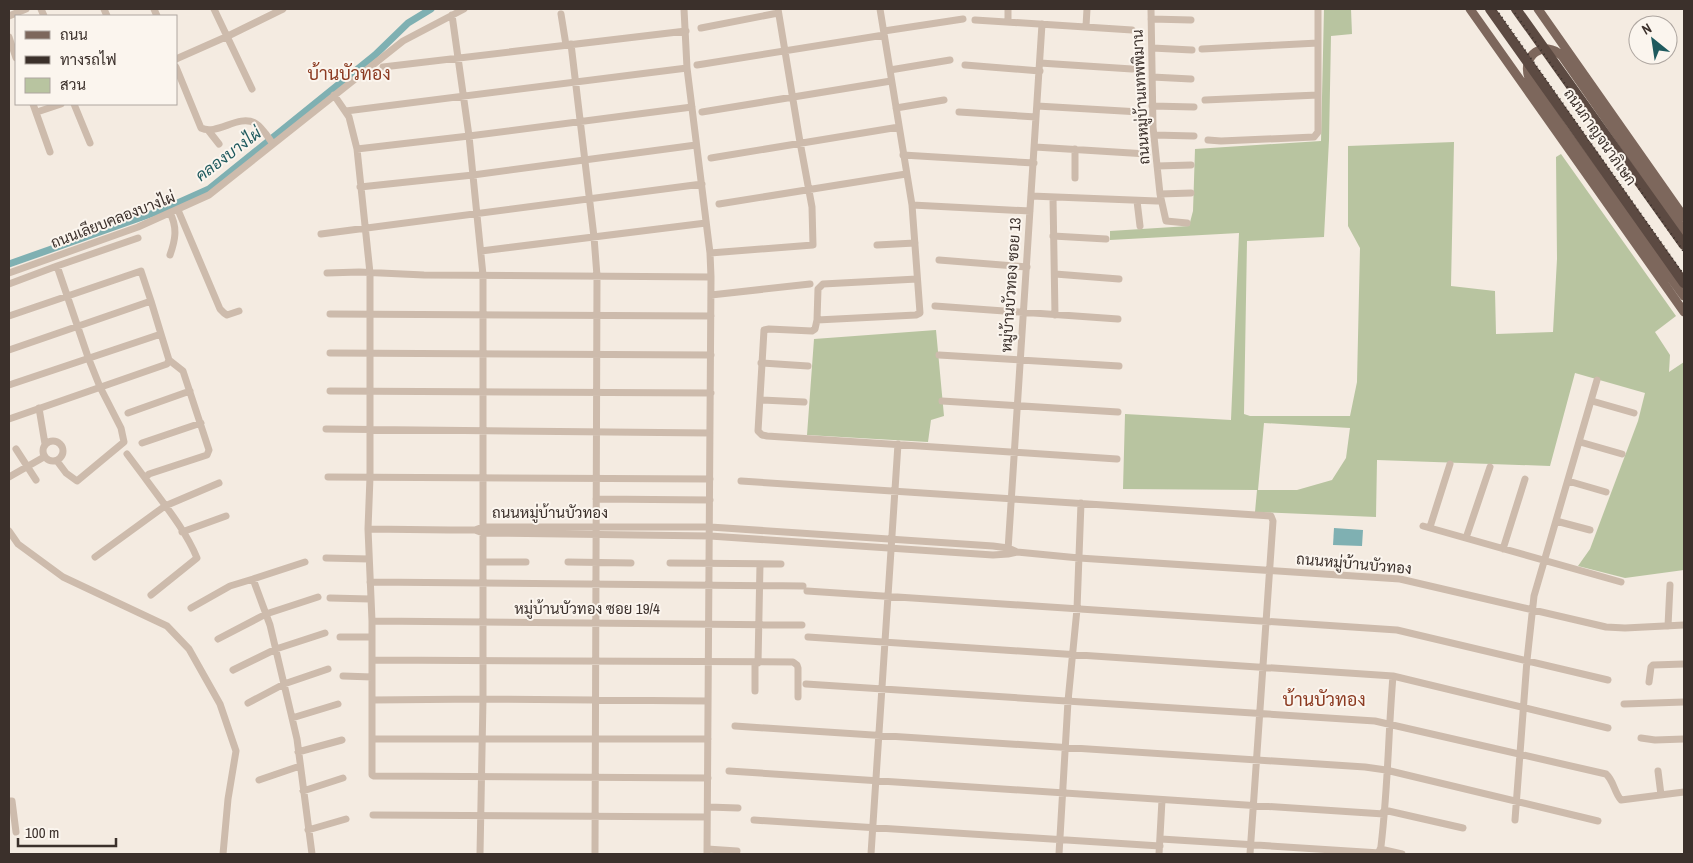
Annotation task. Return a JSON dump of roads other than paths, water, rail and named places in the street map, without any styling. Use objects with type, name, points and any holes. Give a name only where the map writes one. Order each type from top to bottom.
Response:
[{"type":"highway","name":"ถนนกาญจนาภิเษก","points":[[1490,9],[1684,283]]},
{"type":"highway","name":"ถนนกาญจนาภิเษก","points":[[1516,9],[1684,245]]},
{"type":"main road","points":[[1470,9],[1684,312]]},
{"type":"main road","points":[[1538,9],[1684,217]]},
{"type":"main road","points":[[1684,231],[1562,56],[1557,51],[1548,48],[1536,52],[1527,62],[1526,70],[1529,78],[1565,132],[1620,205],[1684,296]]},
{"type":"street","points":[[9,16],[26,9]]},
{"type":"street","points":[[214,9],[252,89]]},
{"type":"street","points":[[178,57],[228,36],[268,12],[283,9]]},
{"type":"street","name":"ถนนเลียบคลองบางไผ่","points":[[9,273],[138,227],[209,195],[272,142],[402,41],[464,9]]},
{"type":"street","points":[[684,9],[687,68],[702,184],[711,278],[707,852],[737,851]]},
{"type":"street","points":[[817,320],[916,315],[920,312],[912,205],[880,9]]},
{"type":"street","points":[[1008,9],[1008,22]]},
{"type":"street","points":[[1086,26],[1087,9]]},
{"type":"street","name":"ถนนหมู่บ้านเทพพิมาน","points":[[1151,9],[1152,106],[1160,194],[1166,221],[1187,223]]},
{"type":"street","points":[[1208,140],[1314,137],[1318,132],[1318,9]]},
{"type":"street","points":[[701,28],[778,11],[813,221],[813,245],[710,254]]},
{"type":"street","points":[[561,14],[576,83],[597,276],[597,478],[594,622],[595,854]]},
{"type":"street","points":[[452,15],[469,136],[483,275],[483,699],[480,854]]},
{"type":"street","points":[[698,65],[963,19]]},
{"type":"street","points":[[1151,19],[1191,20]]},
{"type":"street","points":[[975,20],[1132,30]]},
{"type":"street","name":"หมู่บ้านบัวทอง ซอย 13","points":[[1008,551],[1042,24]]},
{"type":"street","points":[[383,67],[686,31]]},
{"type":"street","points":[[9,37],[15,55]]},
{"type":"street","points":[[1202,49],[1318,43]]},
{"type":"street","points":[[1152,48],[1192,50]]},
{"type":"street","points":[[890,70],[950,60]]},
{"type":"street","points":[[964,66],[1132,69]]},
{"type":"street","points":[[346,111],[687,68]]},
{"type":"street","points":[[178,72],[199,125],[203,129],[208,130],[247,121],[256,124],[272,142]]},
{"type":"street","points":[[1152,77],[1191,79]]},
{"type":"street","points":[[702,112],[892,81]]},
{"type":"street","points":[[334,95],[349,117],[356,149],[370,274],[370,477],[368,529],[372,621],[372,774],[374,776],[708,778]]},
{"type":"street","points":[[1205,100],[1318,95]]},
{"type":"street","points":[[896,108],[944,100]]},
{"type":"street","points":[[33,105],[50,152]]},
{"type":"street","points":[[36,112],[57,105]]},
{"type":"street","points":[[74,105],[90,143]]},
{"type":"street","points":[[1037,106],[1140,112]]},
{"type":"street","points":[[1152,106],[1194,107]]},
{"type":"street","points":[[356,149],[692,107]]},
{"type":"street","points":[[959,112],[1036,117]]},
{"type":"street","points":[[711,158],[899,127]]},
{"type":"street","points":[[208,130],[219,144]]},
{"type":"street","points":[[1154,135],[1194,136]]},
{"type":"street","points":[[360,187],[696,145]]},
{"type":"street","points":[[1035,147],[1147,154]]},
{"type":"street","points":[[1074,178],[1075,149]]},
{"type":"street","points":[[903,155],[1034,163]]},
{"type":"street","points":[[1157,166],[1191,166]]},
{"type":"street","points":[[719,204],[906,174]]},
{"type":"street","points":[[321,234],[702,184]]},
{"type":"street","points":[[1160,194],[1191,193]]},
{"type":"street","points":[[1031,196],[1157,202]]},
{"type":"street","points":[[1052,198],[1055,314]]},
{"type":"street","points":[[1137,201],[1140,226]]},
{"type":"street","points":[[912,205],[1030,211]]},
{"type":"street","points":[[178,210],[220,309],[227,315],[239,311]]},
{"type":"street","points":[[170,213],[176,229],[170,255]]},
{"type":"street","points":[[481,252],[706,223]]},
{"type":"street","points":[[1053,236],[1106,239]]},
{"type":"street","points":[[9,284],[138,238]]},
{"type":"street","points":[[877,245],[915,244]]},
{"type":"street","points":[[939,260],[1027,266]]},
{"type":"street","points":[[57,266],[88,357],[100,387],[121,428],[124,442],[77,481],[66,473],[57,461]]},
{"type":"street","points":[[9,316],[141,271],[169,360],[183,371],[209,450],[207,455],[149,474],[145,478]]},
{"type":"street","points":[[327,273],[711,278]]},
{"type":"street","points":[[1055,274],[1119,278]]},
{"type":"street","points":[[918,279],[823,284],[818,289],[815,330],[769,328],[764,330],[758,431],[762,435],[1117,459]]},
{"type":"street","points":[[711,295],[810,284]]},
{"type":"street","points":[[9,350],[151,301]]},
{"type":"street","points":[[935,306],[1118,319]]},
{"type":"street","points":[[330,314],[711,316]]},
{"type":"street","points":[[9,385],[161,334]]},
{"type":"street","points":[[330,353],[711,355]]},
{"type":"street","points":[[939,354],[1119,366]]},
{"type":"street","points":[[9,419],[167,364],[169,360]]},
{"type":"street","points":[[761,363],[808,366]]},
{"type":"street","points":[[1515,820],[1527,660],[1534,596],[1597,380]]},
{"type":"street","points":[[128,413],[190,391]]},
{"type":"street","points":[[330,391],[711,393]]},
{"type":"street","points":[[760,400],[804,402]]},
{"type":"street","points":[[942,401],[1118,412]]},
{"type":"street","points":[[1592,401],[1634,413]]},
{"type":"street","points":[[38,408],[45,444],[43,450],[44,457],[50,461],[57,461],[62,456],[62,446],[54,441],[45,444]]},
{"type":"street","points":[[142,443],[201,423]]},
{"type":"street","points":[[326,429],[710,433]]},
{"type":"street","points":[[1580,442],[1622,454]]},
{"type":"street","points":[[872,854],[898,444]]},
{"type":"street","points":[[16,449],[36,480]]},
{"type":"street","points":[[127,454],[165,506],[197,558],[151,595]]},
{"type":"street","points":[[9,477],[44,457]]},
{"type":"street","points":[[1450,464],[1427,526],[1621,582]]},
{"type":"street","points":[[1466,538],[1490,467]]},
{"type":"street","points":[[328,477],[710,479]]},
{"type":"street","points":[[1503,548],[1525,479]]},
{"type":"street","points":[[741,481],[1271,516],[1273,521],[1250,854]]},
{"type":"street","points":[[1568,481],[1606,492]]},
{"type":"street","points":[[95,557],[165,506],[219,484]]},
{"type":"street","points":[[596,499],[710,500]]},
{"type":"street","points":[[1059,854],[1068,701],[1077,608],[1081,503]]},
{"type":"street","points":[[182,532],[226,516]]},
{"type":"street","points":[[1556,521],[1590,530]]},
{"type":"street","name":"ถนนหมู่บ้านบัวทอง","points":[[596,531],[710,527],[892,539],[1079,558],[1400,579],[1612,628],[1684,625]]},
{"type":"street","name":"ถนนหมู่บ้านบัวทอง","points":[[368,529],[596,531],[710,536],[980,554],[1008,551]]},
{"type":"street","points":[[9,531],[18,544],[63,578],[167,626],[189,649],[220,704],[236,752],[228,799],[223,854]]},
{"type":"street","points":[[326,558],[369,560]]},
{"type":"street","points":[[191,608],[230,586],[305,562]]},
{"type":"street","points":[[483,562],[526,562]]},
{"type":"street","points":[[568,562],[631,563]]},
{"type":"street","points":[[670,563],[782,564]]},
{"type":"street","points":[[755,691],[760,624],[760,564]]},
{"type":"street","points":[[253,579],[276,649],[292,718],[312,854]]},
{"type":"street","points":[[370,582],[709,585],[805,588],[889,596],[1397,630],[1608,680]]},
{"type":"street","points":[[1668,626],[1670,585]]},
{"type":"street","points":[[218,639],[266,614],[318,597]]},
{"type":"street","points":[[330,598],[370,598]]},
{"type":"street","name":"หมู่บ้านบัวทอง ซอย 19/4","points":[[372,621],[802,625]]},
{"type":"street","points":[[233,670],[276,649],[325,633]]},
{"type":"street","points":[[340,637],[372,637]]},
{"type":"street","points":[[808,637],[1393,676],[1608,728]]},
{"type":"street","points":[[372,660],[796,663],[799,676],[798,697]]},
{"type":"street","points":[[1649,682],[1653,665],[1684,664]]},
{"type":"street","points":[[248,703],[284,684],[328,669]]},
{"type":"street","points":[[342,676],[372,677]]},
{"type":"street","points":[[1380,852],[1393,676]]},
{"type":"street","points":[[806,684],[1389,723],[1521,756],[1606,774],[1611,779],[1617,796],[1621,800],[1684,792]]},
{"type":"street","points":[[372,700],[708,701]]},
{"type":"street","points":[[1624,704],[1684,702]]},
{"type":"street","points":[[292,718],[338,704]]},
{"type":"street","points":[[735,726],[1386,770],[1598,821]]},
{"type":"street","points":[[1641,738],[1655,740],[1684,739]]},
{"type":"street","points":[[372,739],[708,739]]},
{"type":"street","points":[[298,752],[342,740]]},
{"type":"street","points":[[259,780],[300,766]]},
{"type":"street","points":[[729,771],[1253,806],[1384,812],[1463,828]]},
{"type":"street","points":[[1658,771],[1661,795]]},
{"type":"street","points":[[303,791],[343,778]]},
{"type":"street","points":[[1160,847],[1162,800]]},
{"type":"street","points":[[9,801],[12,801],[16,832]]},
{"type":"street","points":[[708,807],[738,808]]},
{"type":"street","points":[[373,816],[708,818]]},
{"type":"street","points":[[308,830],[346,820]]},
{"type":"street","points":[[754,820],[1160,847],[1251,845],[1402,854]]},
{"type":"water","points":[[1334,528],[1363,530],[1362,546],[1333,545]]},
{"type":"waterway","name":"คลองบางไผ่","points":[[9,264],[162,210],[209,189],[375,55],[408,23],[431,9]]},
{"type":"railway","points":[[1496,9],[1684,275]]},
{"type":"railway","points":[[1512,9],[1684,252]]},
{"type":"district","name":"บ้านบัวทอง","points":[[349,74]]},
{"type":"district","name":"บ้านบัวทอง","points":[[1324,700]]}]
